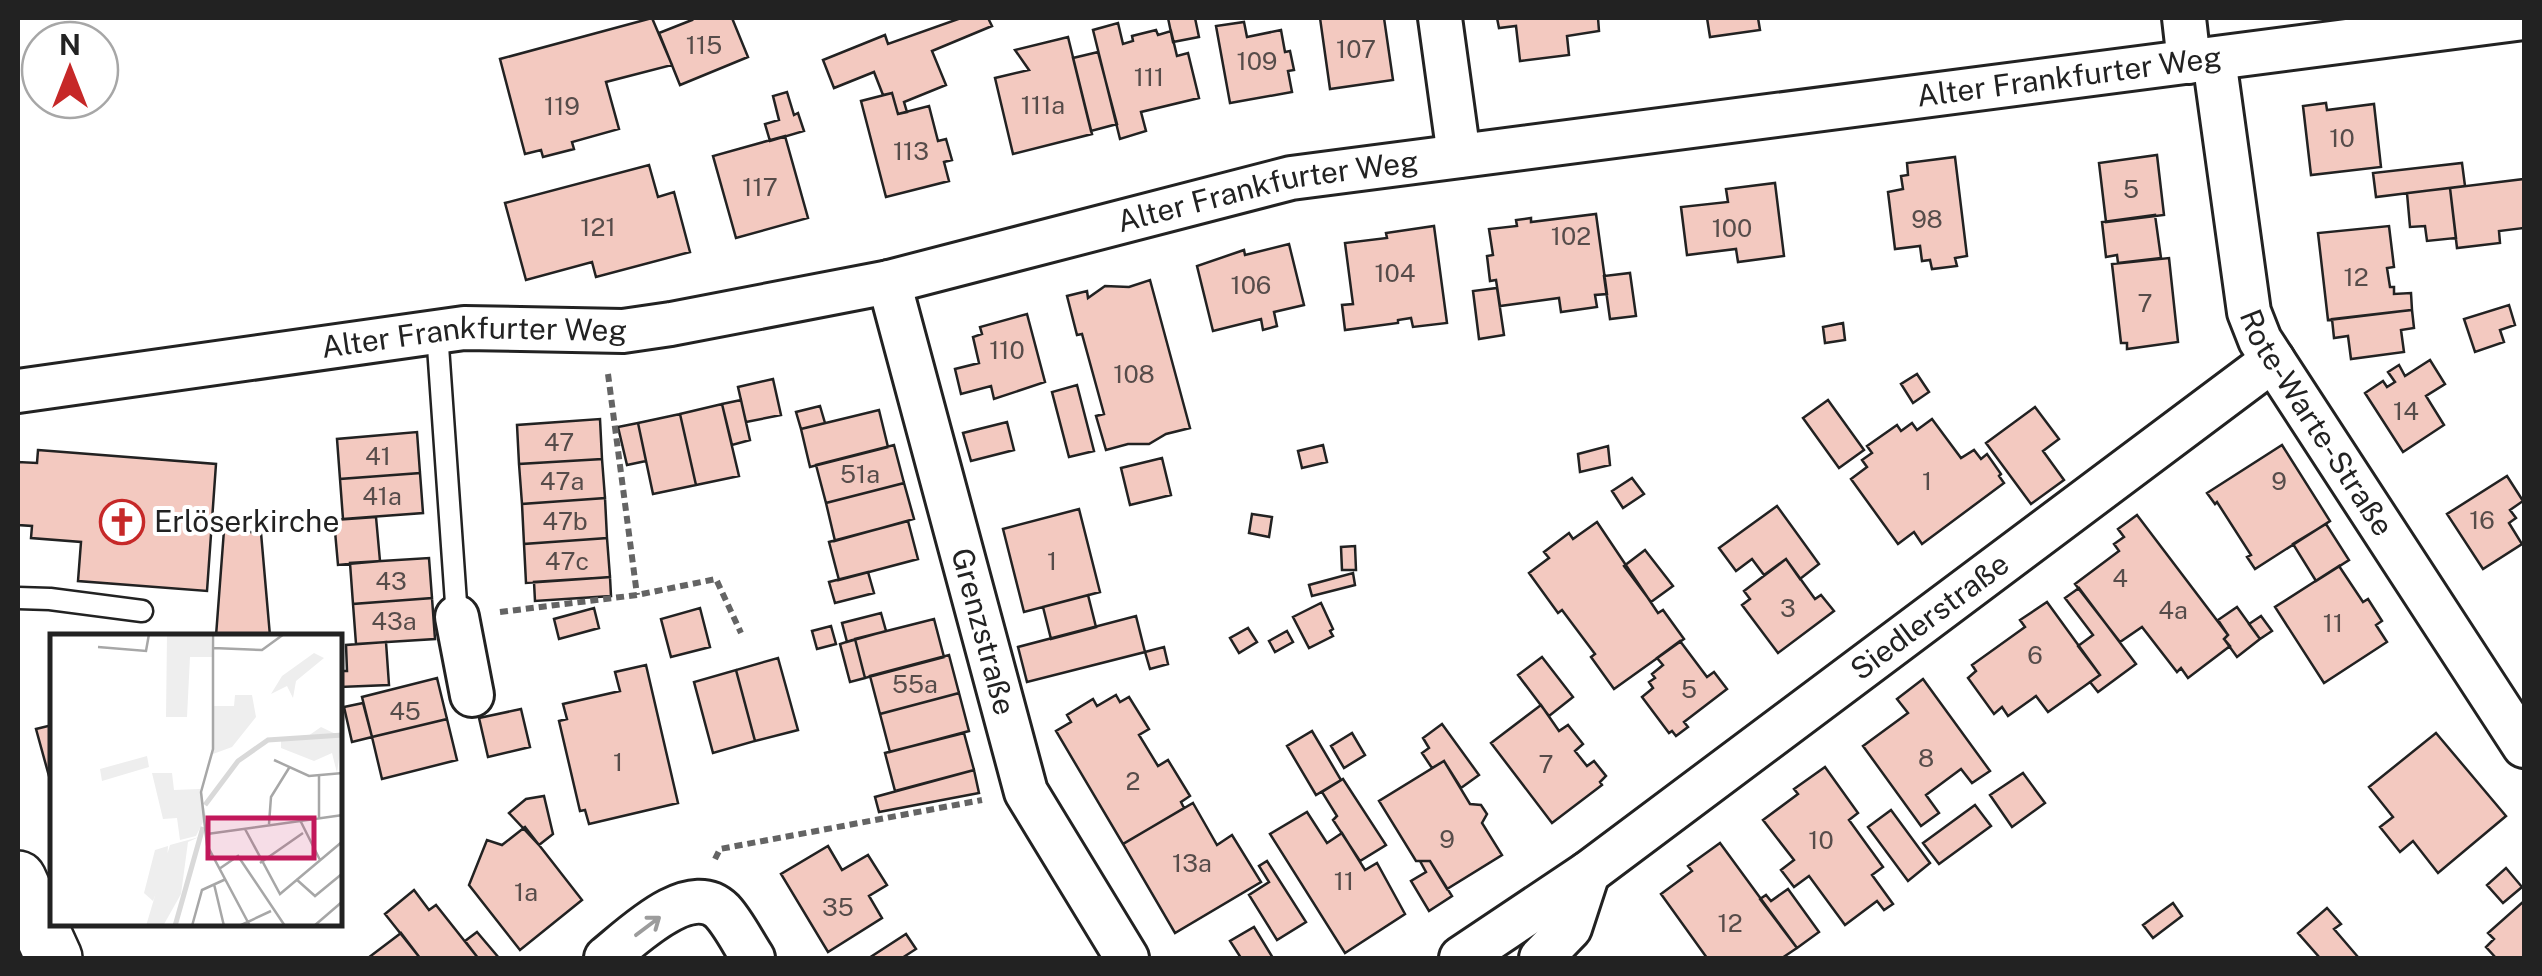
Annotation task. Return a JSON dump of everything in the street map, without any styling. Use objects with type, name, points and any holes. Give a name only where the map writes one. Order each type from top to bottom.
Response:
[{"type":"street","points":[[1440,18],[1459,156]]},
{"type":"street","name":"Rote-Warte-Straße","points":[[2184,18],[2201,60],[2249,312],[2260,340],[2524,746]]},
{"type":"street","name":"Alter Frankfurter Weg","points":[[18,392],[492,326],[602,330],[671,324],[889,282],[1277,181],[2524,18]]},
{"type":"street","name":"Grenzstraße","points":[[889,282],[1026,792],[1127,958]]},
{"type":"street","name":"Siedlerstraße","points":[[1461,958],[1588,873],[2274,360]]},
{"type":"street","points":[[458,617],[472,695]]},
{"type":"street","points":[[1541,958],[1570,928],[1588,873]]},
{"type":"street","points":[[18,879],[54,958]]},
{"type":"street","points":[[606,958],[657,918],[695,900],[710,902],[720,910],[753,958]]},
{"type":"lane","points":[[437,332],[458,617]]},
{"type":"lane","points":[[18,598],[50,598],[142,611]]},
{"type":"path","points":[[602,330],[637,596]]},
{"type":"path","points":[[552,605],[637,596],[716,579],[741,633]]},
{"type":"path","points":[[695,900],[720,848],[1026,792]]},
{"type":"building","points":[[652,18],[672,65],[606,82],[619,129],[572,142],[574,149],[543,157],[541,150],[525,154],[500,59]]},
{"type":"building","points":[[691,18],[732,18],[748,57],[680,85],[659,33]]},
{"type":"building","points":[[961,18],[988,18],[992,26],[932,51],[946,85],[904,102],[907,112],[898,114],[892,93],[883,95],[874,72],[834,88],[823,60],[885,35],[888,44]]},
{"type":"building","points":[[1168,18],[1195,18],[1199,37],[1173,42]]},
{"type":"building","points":[[1320,18],[1384,18],[1393,80],[1330,89]]},
{"type":"building","points":[[1497,18],[1598,18],[1599,31],[1567,36],[1569,55],[1520,61],[1516,26],[1499,28]]},
{"type":"building","points":[[1707,18],[1758,18],[1760,30],[1710,37]]},
{"type":"building","points":[[1244,22],[1247,37],[1281,30],[1294,70],[1288,71],[1292,92],[1230,103],[1216,26]]},
{"type":"building","points":[[1118,23],[1123,44],[1133,41],[1132,36],[1171,31],[1177,56],[1188,53],[1199,98],[1141,112],[1146,131],[1120,139],[1093,30]]},
{"type":"building","points":[[1068,37],[1092,134],[1013,154],[995,78],[1029,70],[1015,50]]},
{"type":"building","points":[[1098,52],[1117,124],[1091,131],[1073,58]]},
{"type":"building","points":[[787,92],[804,131],[770,141],[765,124],[779,120],[773,96]]},
{"type":"building","points":[[892,93],[898,114],[929,106],[938,141],[946,139],[952,160],[944,162],[949,181],[886,197],[861,101]]},
{"type":"building","points":[[2326,103],[2327,110],[2374,104],[2381,167],[2311,175],[2303,106]]},
{"type":"building","points":[[785,136],[808,218],[736,238],[713,156]]},
{"type":"building","points":[[2157,155],[2164,215],[2106,222],[2099,163]]},
{"type":"building","points":[[1955,157],[1967,256],[1955,258],[1957,266],[1932,269],[1930,260],[1922,261],[1920,246],[1895,249],[1888,192],[1903,189],[1901,176],[1908,175],[1907,163]]},
{"type":"building","points":[[2462,163],[2465,186],[2376,197],[2373,173]]},
{"type":"building","points":[[649,165],[658,197],[674,192],[690,252],[596,277],[592,262],[526,280],[505,203]]},
{"type":"building","points":[[2524,179],[2524,228],[2499,231],[2500,243],[2457,248],[2450,188]]},
{"type":"building","points":[[1775,183],[1784,256],[1738,262],[1736,249],[1687,255],[1681,207],[1728,202],[1726,189]]},
{"type":"building","points":[[2450,188],[2456,238],[2427,241],[2425,226],[2410,227],[2407,193]]},
{"type":"building","points":[[1596,214],[1607,294],[1595,295],[1597,307],[1561,312],[1559,298],[1500,306],[1496,280],[1490,281],[1487,256],[1493,255],[1489,229],[1517,226],[1516,220],[1531,218],[1531,222]]},
{"type":"building","points":[[2155,215],[2161,258],[2118,263],[2117,255],[2106,257],[2102,222]]},
{"type":"building","points":[[1434,226],[1447,323],[1413,327],[1411,318],[1345,330],[1342,305],[1353,304],[1345,243]]},
{"type":"building","points":[[2389,226],[2394,267],[2387,268],[2390,287],[2394,287],[2394,294],[2411,293],[2412,310],[2328,320],[2318,233]]},
{"type":"building","points":[[1289,244],[1304,305],[1274,312],[1277,326],[1263,330],[1261,319],[1213,331],[1197,266],[1244,250],[1245,255]]},
{"type":"building","points":[[2169,258],[2178,342],[2127,349],[2127,343],[2121,343],[2112,264]]},
{"type":"building","points":[[1630,273],[1636,316],[1610,319],[1604,276]]},
{"type":"building","points":[[1150,280],[1190,428],[1166,434],[1149,444],[1106,450],[1096,416],[1104,414],[1067,296],[1087,291],[1088,298],[1105,286],[1129,287]]},
{"type":"building","points":[[1497,288],[1504,335],[1479,339],[1473,291]]},
{"type":"building","points":[[2509,305],[2515,325],[2500,330],[2504,342],[2475,352],[2464,319]]},
{"type":"building","points":[[2412,310],[2414,328],[2401,330],[2404,352],[2351,359],[2348,336],[2334,338],[2332,319]]},
{"type":"building","points":[[1027,314],[1045,382],[994,399],[991,386],[961,394],[955,369],[979,363],[973,337],[982,334],[980,327]]},
{"type":"building","points":[[1843,323],[1845,340],[1825,343],[1823,327]]},
{"type":"building","points":[[2430,360],[2445,384],[2426,396],[2444,425],[2403,452],[2365,393],[2383,381],[2387,387],[2395,382],[2388,372],[2399,365],[2405,376]]},
{"type":"building","points":[[1917,374],[1929,392],[1913,403],[1901,384]]},
{"type":"building","points":[[773,379],[781,415],[746,422],[738,387]]},
{"type":"building","points":[[1077,385],[1094,451],[1069,457],[1052,392]]},
{"type":"building","points":[[741,400],[750,440],[732,445],[722,404]]},
{"type":"building","points":[[1828,400],[1864,450],[1839,468],[1803,418]]},
{"type":"building","points":[[722,404],[739,476],[696,485],[680,414]]},
{"type":"building","points":[[820,406],[825,423],[801,429],[796,412]]},
{"type":"building","points":[[2035,407],[2059,439],[2043,451],[2064,480],[2031,504],[1986,443]]},
{"type":"building","points":[[879,410],[888,447],[810,467],[801,429]]},
{"type":"building","points":[[680,414],[696,485],[653,494],[638,423]]},
{"type":"building","points":[[600,419],[602,459],[519,464],[517,425]]},
{"type":"building","points":[[1932,419],[1961,458],[1974,450],[1981,459],[1987,454],[2004,483],[1922,544],[1914,532],[1898,544],[1851,479],[1867,467],[1862,460],[1872,453],[1867,446],[1897,425],[1901,431],[1912,423],[1917,430]]},
{"type":"building","points":[[1007,422],[1014,450],[971,461],[963,433]]},
{"type":"building","points":[[638,423],[646,461],[627,465],[618,427]]},
{"type":"building","points":[[417,432],[420,473],[340,479],[337,439]]},
{"type":"building","points":[[894,445],[904,483],[826,503],[816,465]]},
{"type":"building","points":[[1323,445],[1327,462],[1302,468],[1298,451]]},
{"type":"building","points":[[2282,445],[2330,521],[2255,569],[2247,557],[2251,555],[2207,493]]},
{"type":"building","points":[[1608,446],[1610,465],[1580,472],[1578,454]]},
{"type":"building","points":[[38,450],[216,464],[207,591],[78,581],[81,542],[31,538],[32,526],[18,525],[18,462],[37,463]]},
{"type":"building","points":[[1162,458],[1171,495],[1130,505],[1121,468]]},
{"type":"building","points":[[602,459],[605,498],[522,504],[519,464]]},
{"type":"building","points":[[420,473],[423,513],[343,519],[340,479]]},
{"type":"building","points":[[2507,476],[2523,501],[2510,510],[2516,518],[2509,523],[2522,544],[2483,569],[2447,514]]},
{"type":"building","points":[[1632,478],[1644,494],[1623,508],[1612,491]]},
{"type":"building","points":[[904,483],[914,519],[835,541],[826,503]]},
{"type":"building","points":[[605,498],[607,538],[524,544],[522,504]]},
{"type":"building","points":[[1777,506],[1819,564],[1800,579],[1786,559],[1764,575],[1752,559],[1736,571],[1719,548]]},
{"type":"building","points":[[1079,509],[1100,592],[1024,612],[1003,529]]},
{"type":"building","points":[[1252,514],[1272,517],[1269,537],[1249,533]]},
{"type":"building","points":[[2137,515],[2228,635],[2224,639],[2230,646],[2188,678],[2181,668],[2177,672],[2142,627],[2120,642],[2075,584],[2119,551],[2114,544],[2124,537],[2118,529]]},
{"type":"building","points":[[376,517],[380,561],[338,565],[334,520]]},
{"type":"building","points":[[908,521],[918,559],[839,580],[829,542]]},
{"type":"building","points":[[1597,522],[1658,613],[1663,610],[1684,639],[1614,689],[1591,657],[1595,654],[1529,573],[1549,558],[1544,552],[1569,533],[1573,539]]},
{"type":"building","points":[[2326,524],[2349,560],[2316,581],[2293,544]]},
{"type":"building","points":[[224,530],[261,533],[270,634],[216,634]]},
{"type":"building","points":[[607,538],[610,577],[526,583],[524,544]]},
{"type":"building","points":[[1355,546],[1356,570],[1342,570],[1341,547]]},
{"type":"building","points":[[1645,550],[1673,586],[1651,602],[1624,566]]},
{"type":"building","points":[[429,558],[432,598],[353,604],[350,563]]},
{"type":"building","points":[[1786,559],[1815,599],[1821,595],[1834,611],[1778,653],[1742,605],[1750,599],[1744,591]]},
{"type":"building","points":[[2339,566],[2363,602],[2368,599],[2382,621],[2376,625],[2387,642],[2324,683],[2275,607]]},
{"type":"building","points":[[868,572],[874,593],[835,603],[829,582]]},
{"type":"building","points":[[1353,573],[1355,585],[1312,596],[1309,585]]},
{"type":"building","points":[[610,577],[611,596],[535,601],[534,582]]},
{"type":"building","points":[[2079,588],[2136,664],[2098,692],[2090,682],[2100,675],[2078,646],[2093,635],[2065,598]]},
{"type":"building","points":[[1088,595],[1096,627],[1051,639],[1043,607]]},
{"type":"building","points":[[432,598],[435,639],[356,644],[353,604]]},
{"type":"building","points":[[2047,602],[2100,675],[2048,712],[2036,696],[2008,716],[2002,707],[1994,714],[1968,678],[1976,671],[1972,665],[2025,627],[2020,620]]},
{"type":"building","points":[[1321,603],[1333,636],[1309,648],[1293,617]]},
{"type":"building","points":[[2237,607],[2260,639],[2237,657],[2224,639],[2228,635],[2218,620]]},
{"type":"building","points":[[594,608],[599,628],[559,639],[554,619]]},
{"type":"building","points":[[700,608],[710,647],[671,657],[661,619]]},
{"type":"building","points":[[881,613],[886,631],[847,642],[842,623]]},
{"type":"building","points":[[1136,616],[1145,652],[1027,682],[1018,647]]},
{"type":"building","points":[[2261,616],[2272,631],[2260,639],[2249,624]]},
{"type":"building","points":[[934,619],[944,657],[865,678],[855,639]]},
{"type":"building","points":[[831,626],[836,644],[817,649],[812,631]]},
{"type":"building","points":[[1248,628],[1257,642],[1239,653],[1230,638]]},
{"type":"building","points":[[1287,631],[1293,642],[1275,652],[1269,641]]},
{"type":"building","points":[[855,639],[865,678],[850,682],[840,644]]},
{"type":"building","points":[[1680,641],[1707,677],[1714,672],[1727,689],[1684,722],[1688,727],[1676,736],[1672,731],[1669,733],[1642,697],[1653,688],[1649,682],[1655,678],[1652,674],[1663,665],[1657,658]]},
{"type":"building","points":[[386,642],[389,685],[342,687],[342,671],[347,671],[346,645]]},
{"type":"building","points":[[1164,647],[1168,664],[1150,669],[1145,652]]},
{"type":"building","points":[[949,655],[959,693],[880,714],[870,676]]},
{"type":"building","points":[[1542,657],[1573,697],[1549,716],[1518,675]]},
{"type":"building","points":[[778,658],[798,730],[755,741],[736,670]]},
{"type":"building","points":[[646,665],[678,803],[589,824],[585,810],[580,811],[559,721],[567,719],[563,704],[620,691],[615,672]]},
{"type":"building","points":[[736,670],[755,741],[713,753],[694,682]]},
{"type":"building","points":[[437,678],[447,719],[372,737],[362,697]]},
{"type":"building","points":[[1923,679],[1990,771],[1972,783],[1961,769],[1926,795],[1939,813],[1921,826],[1863,746],[1908,713],[1897,699]]},
{"type":"building","points":[[959,693],[969,731],[890,752],[880,714]]},
{"type":"building","points":[[1116,695],[1120,702],[1129,697],[1149,729],[1139,735],[1158,766],[1168,760],[1190,796],[1181,802],[1184,808],[1123,844],[1056,731],[1071,722],[1067,715],[1093,699],[1097,706]]},
{"type":"building","points":[[363,703],[372,737],[352,742],[344,707]]},
{"type":"building","points":[[1541,705],[1559,731],[1568,725],[1583,744],[1575,751],[1587,766],[1594,761],[1606,776],[1600,782],[1602,785],[1552,823],[1491,743]]},
{"type":"building","points":[[521,709],[530,747],[488,757],[479,718]]},
{"type":"building","points":[[447,719],[457,760],[382,779],[372,737]]},
{"type":"building","points":[[1442,724],[1479,775],[1461,788],[1444,761],[1432,768],[1422,753],[1429,748],[1423,738]]},
{"type":"building","points":[[50,726],[50,780],[36,729]]},
{"type":"building","points":[[1312,731],[1341,780],[1316,795],[1287,746]]},
{"type":"building","points":[[964,733],[974,770],[895,791],[885,753]]},
{"type":"building","points":[[1352,733],[1365,755],[1344,768],[1331,746]]},
{"type":"building","points":[[2436,733],[2506,816],[2438,873],[2413,841],[2400,852],[2380,827],[2393,817],[2369,787]]},
{"type":"building","points":[[1444,761],[1470,804],[1481,805],[1487,814],[1482,823],[1502,855],[1447,889],[1430,861],[1416,861],[1379,801]]},
{"type":"building","points":[[1825,767],[1858,813],[1849,820],[1883,867],[1872,875],[1893,904],[1884,910],[1877,901],[1845,925],[1809,876],[1794,887],[1781,870],[1794,860],[1763,820],[1798,794],[1794,789]]},
{"type":"building","points":[[974,770],[979,793],[879,812],[875,797]]},
{"type":"building","points":[[2023,773],[2045,803],[2012,827],[1990,795]]},
{"type":"building","points":[[1343,779],[1386,845],[1360,861],[1333,820],[1337,816],[1322,792]]},
{"type":"building","points":[[544,796],[553,834],[539,845],[509,813],[526,799]]},
{"type":"building","points":[[1193,803],[1217,845],[1232,835],[1261,882],[1175,933],[1123,844]]},
{"type":"building","points":[[1975,805],[1991,826],[1939,864],[1923,843]]},
{"type":"building","points":[[1891,810],[1930,863],[1908,881],[1868,827]]},
{"type":"building","points":[[1307,812],[1327,843],[1342,833],[1365,870],[1377,863],[1405,914],[1345,953],[1270,834]]},
{"type":"building","points":[[525,827],[582,900],[520,950],[469,885],[487,840],[502,845]]},
{"type":"building","points":[[1720,843],[1797,948],[1782,958],[1707,958],[1661,894],[1692,871],[1688,866]]},
{"type":"building","points":[[828,846],[842,870],[868,855],[887,885],[869,896],[882,918],[828,952],[781,874]]},
{"type":"building","points":[[1267,861],[1306,922],[1277,940],[1249,895],[1269,882],[1259,866]]},
{"type":"building","points":[[1420,861],[1430,861],[1452,896],[1429,911],[1411,881],[1426,872]]},
{"type":"building","points":[[2506,868],[2522,887],[2503,903],[2487,885]]},
{"type":"building","points":[[1788,889],[1819,932],[1797,948],[1760,899],[1766,895],[1771,901]]},
{"type":"building","points":[[414,890],[429,910],[436,905],[478,958],[420,958],[385,914]]},
{"type":"building","points":[[2524,901],[2524,958],[2496,958],[2486,947],[2494,939],[2488,933]]},
{"type":"building","points":[[2173,903],[2182,916],[2153,938],[2143,925]]},
{"type":"building","points":[[2327,908],[2341,924],[2334,929],[2358,957],[2320,958],[2298,933]]},
{"type":"building","points":[[1254,927],[1273,958],[1241,958],[1230,941]]},
{"type":"building","points":[[477,932],[499,958],[478,958],[465,941]]},
{"type":"building","points":[[401,933],[420,958],[368,958]]},
{"type":"building","points":[[906,934],[916,949],[902,958],[869,958]]},
{"type":"place","name":"Erlöserkirche","points":[[122,522]]}]
